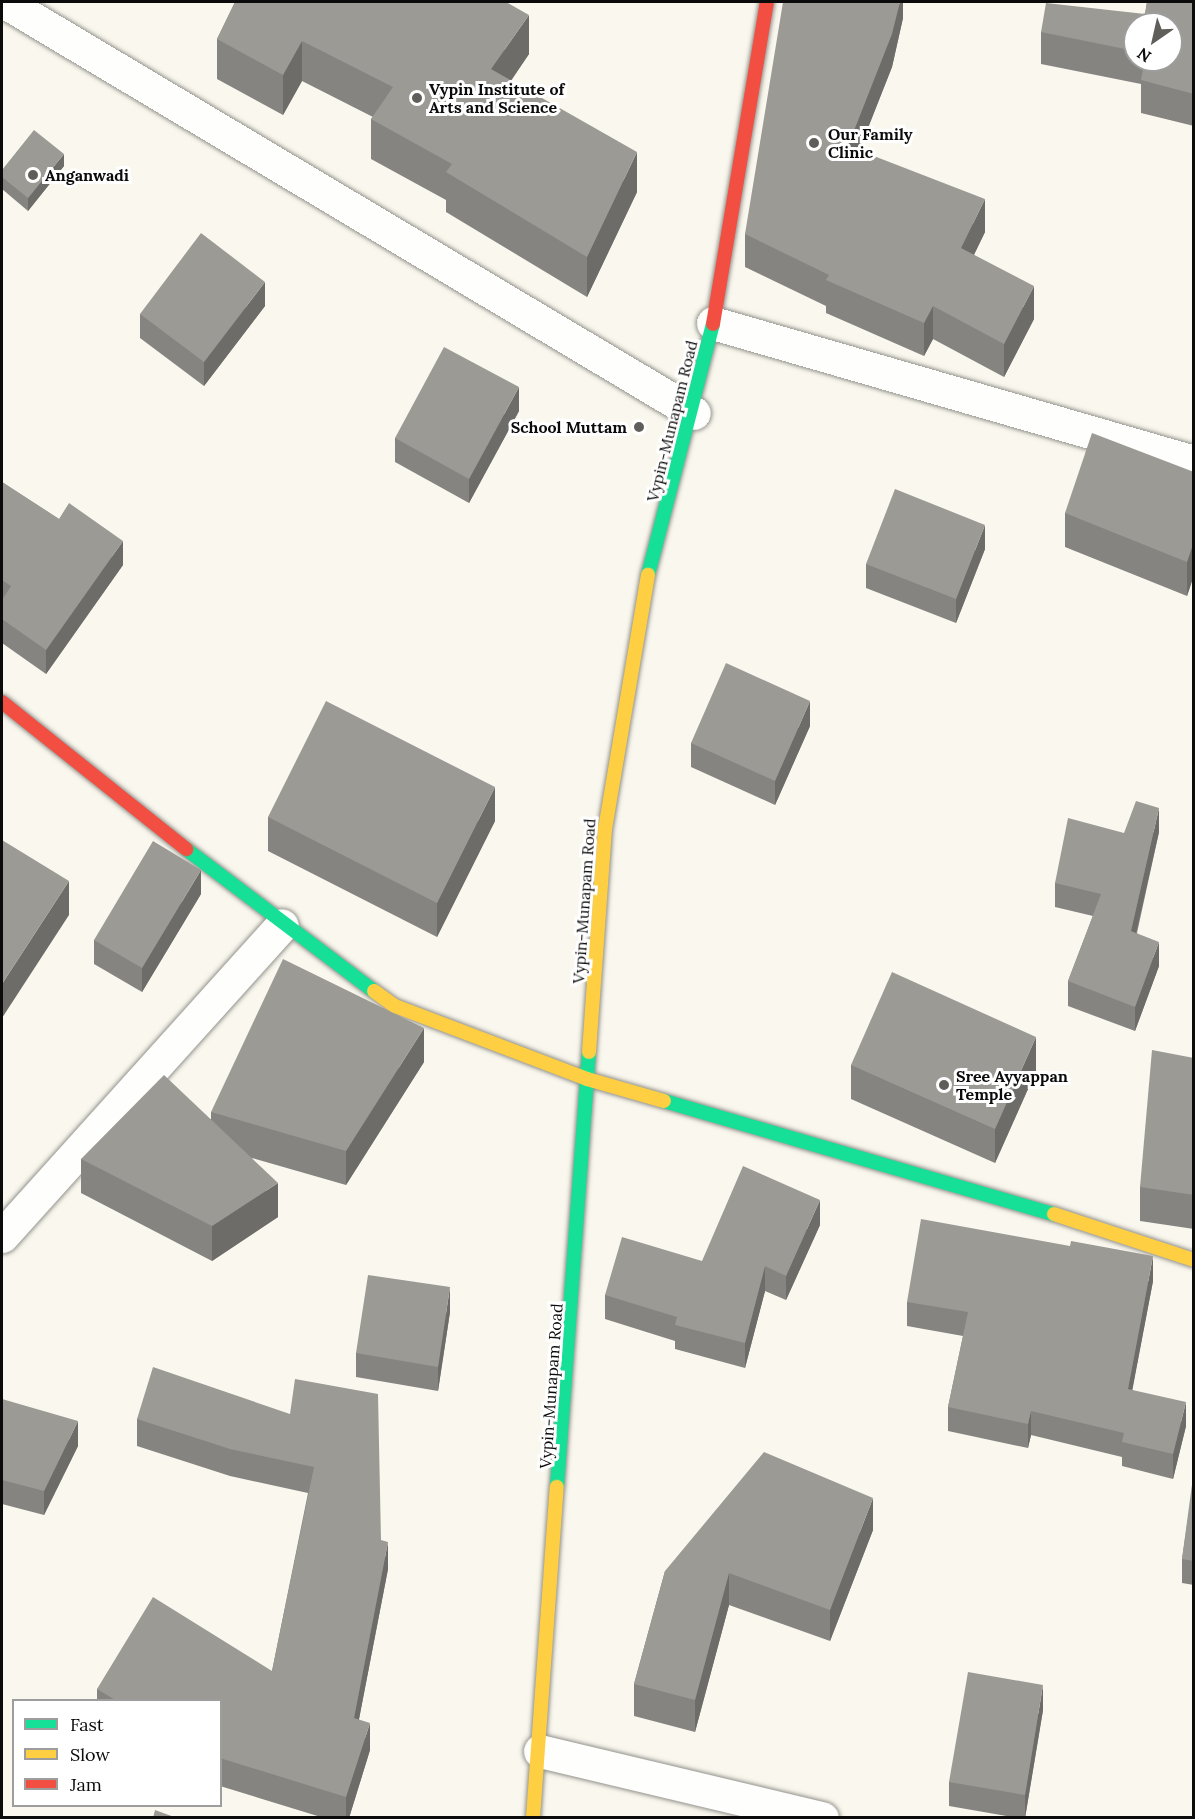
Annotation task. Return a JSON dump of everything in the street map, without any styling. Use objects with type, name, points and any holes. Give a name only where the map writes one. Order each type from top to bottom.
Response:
[{"type":"main road","name":"Vypin-Munapam Road","points":[[533,1818],[540,1751],[588,1078],[619,725],[643,591],[694,413],[713,322],[767,2]]},
{"type":"main road","points":[[2,702],[282,925],[395,1006],[588,1078],[1194,1260]]},
{"type":"street","points":[[5,2],[694,413]]},
{"type":"street","points":[[713,322],[1194,462]]},
{"type":"street","points":[[2,1236],[282,925]]},
{"type":"street","points":[[540,1751],[822,1818]]},
{"type":"building","points":[[235,2],[506,2],[529,15],[491,69],[637,152],[587,257],[446,172],[452,164],[371,119],[393,87],[302,41],[283,75],[217,39]]},
{"type":"building","points":[[783,2],[900,2],[892,34],[848,146],[985,199],[961,248],[1034,286],[1004,344],[933,306],[924,323],[826,280],[829,275],[745,234]]},
{"type":"building","points":[[1147,2],[1194,2],[1194,94],[1141,80],[1143,72],[1183,72],[1183,12],[1145,12]]},
{"type":"building","points":[[1046,3],[1127,12],[1123,12],[1123,49],[1041,32]]},
{"type":"building","name":"Anganwadi","points":[[34,130],[64,154],[28,198],[2,177],[2,170]]},
{"type":"building","points":[[201,233],[265,282],[204,362],[140,314]]},
{"type":"building","points":[[444,347],[519,387],[469,479],[395,438]]},
{"type":"building","points":[[1092,433],[1194,472],[1194,541],[1187,562],[1065,513]]},
{"type":"building","points":[[2,482],[59,519],[69,503],[123,541],[46,650],[2,619],[2,600],[11,586],[2,580]]},
{"type":"building","points":[[895,489],[985,525],[956,599],[866,564]]},
{"type":"building","points":[[726,663],[810,701],[775,781],[691,743]]},
{"type":"building","points":[[326,701],[495,787],[437,903],[268,817]]},
{"type":"building","points":[[1136,801],[1159,808],[1131,931],[1159,942],[1135,1007],[1068,981],[1101,894],[1055,883],[1068,818],[1124,833]]},
{"type":"building","points":[[2,840],[69,881],[2,984]]},
{"type":"building","points":[[153,841],[201,870],[142,968],[94,940]]},
{"type":"building","points":[[283,959],[424,1028],[346,1151],[211,1112]]},
{"type":"building","name":"Sree Ayyappan Temple","points":[[892,972],[1036,1037],[995,1129],[851,1065]]},
{"type":"building","points":[[1152,1050],[1194,1058],[1194,1195],[1140,1187]]},
{"type":"building","points":[[164,1075],[278,1183],[212,1226],[81,1159]]},
{"type":"building","points":[[743,1166],[820,1200],[786,1276],[765,1266],[745,1343],[675,1325],[677,1317],[605,1295],[622,1237],[702,1261]]},
{"type":"building","points":[[921,1219],[1070,1246],[1071,1241],[1153,1256],[1128,1389],[1186,1402],[1173,1454],[1122,1442],[1124,1433],[1031,1411],[1028,1424],[948,1407],[968,1312],[907,1302]]},
{"type":"building","points":[[368,1275],[450,1287],[438,1367],[356,1353]]},
{"type":"building","points":[[153,1367],[290,1414],[295,1379],[378,1394],[381,1540],[388,1542],[354,1718],[370,1723],[346,1797],[222,1759],[222,1699],[114,1699],[97,1689],[153,1597],[272,1671],[314,1467],[230,1449],[137,1419]]},
{"type":"building","points":[[2,1399],[78,1421],[44,1491],[2,1480]]},
{"type":"building","points":[[764,1452],[873,1498],[830,1610],[729,1573],[695,1700],[634,1684],[665,1571]]},
{"type":"building","points":[[1194,1477],[1194,1561],[1182,1559]]},
{"type":"building","points":[[968,1672],[1043,1685],[1025,1795],[949,1782]]},
{"type":"building","points":[[155,1810],[177,1818],[153,1818]]},
{"type":"traffic: fast","points":[[648,575],[713,324]]},
{"type":"traffic: fast","points":[[186,849],[374,991]]},
{"type":"traffic: fast","points":[[557,1487],[589,1052]]},
{"type":"traffic: fast","points":[[664,1101],[1054,1214]]},
{"type":"traffic: slow","points":[[589,1052],[605,829],[648,575]]},
{"type":"traffic: slow","points":[[374,991],[395,1006],[587,1079],[664,1101]]},
{"type":"traffic: slow","points":[[1054,1214],[1194,1260]]},
{"type":"traffic: slow","points":[[533,1818],[557,1487]]},
{"type":"traffic: jam","points":[[713,324],[767,2]]},
{"type":"traffic: jam","points":[[2,702],[186,849]]},
{"type":"place","name":"Vypin Institute of Arts and Science","points":[[417,98]]},
{"type":"place","name":"Our Family Clinic","points":[[814,143]]},
{"type":"place","name":"Anganwadi","points":[[33,175]]},
{"type":"place","name":"School Muttam","points":[[639,427]]},
{"type":"place","name":"Sree Ayyappan Temple","points":[[944,1085]]}]
